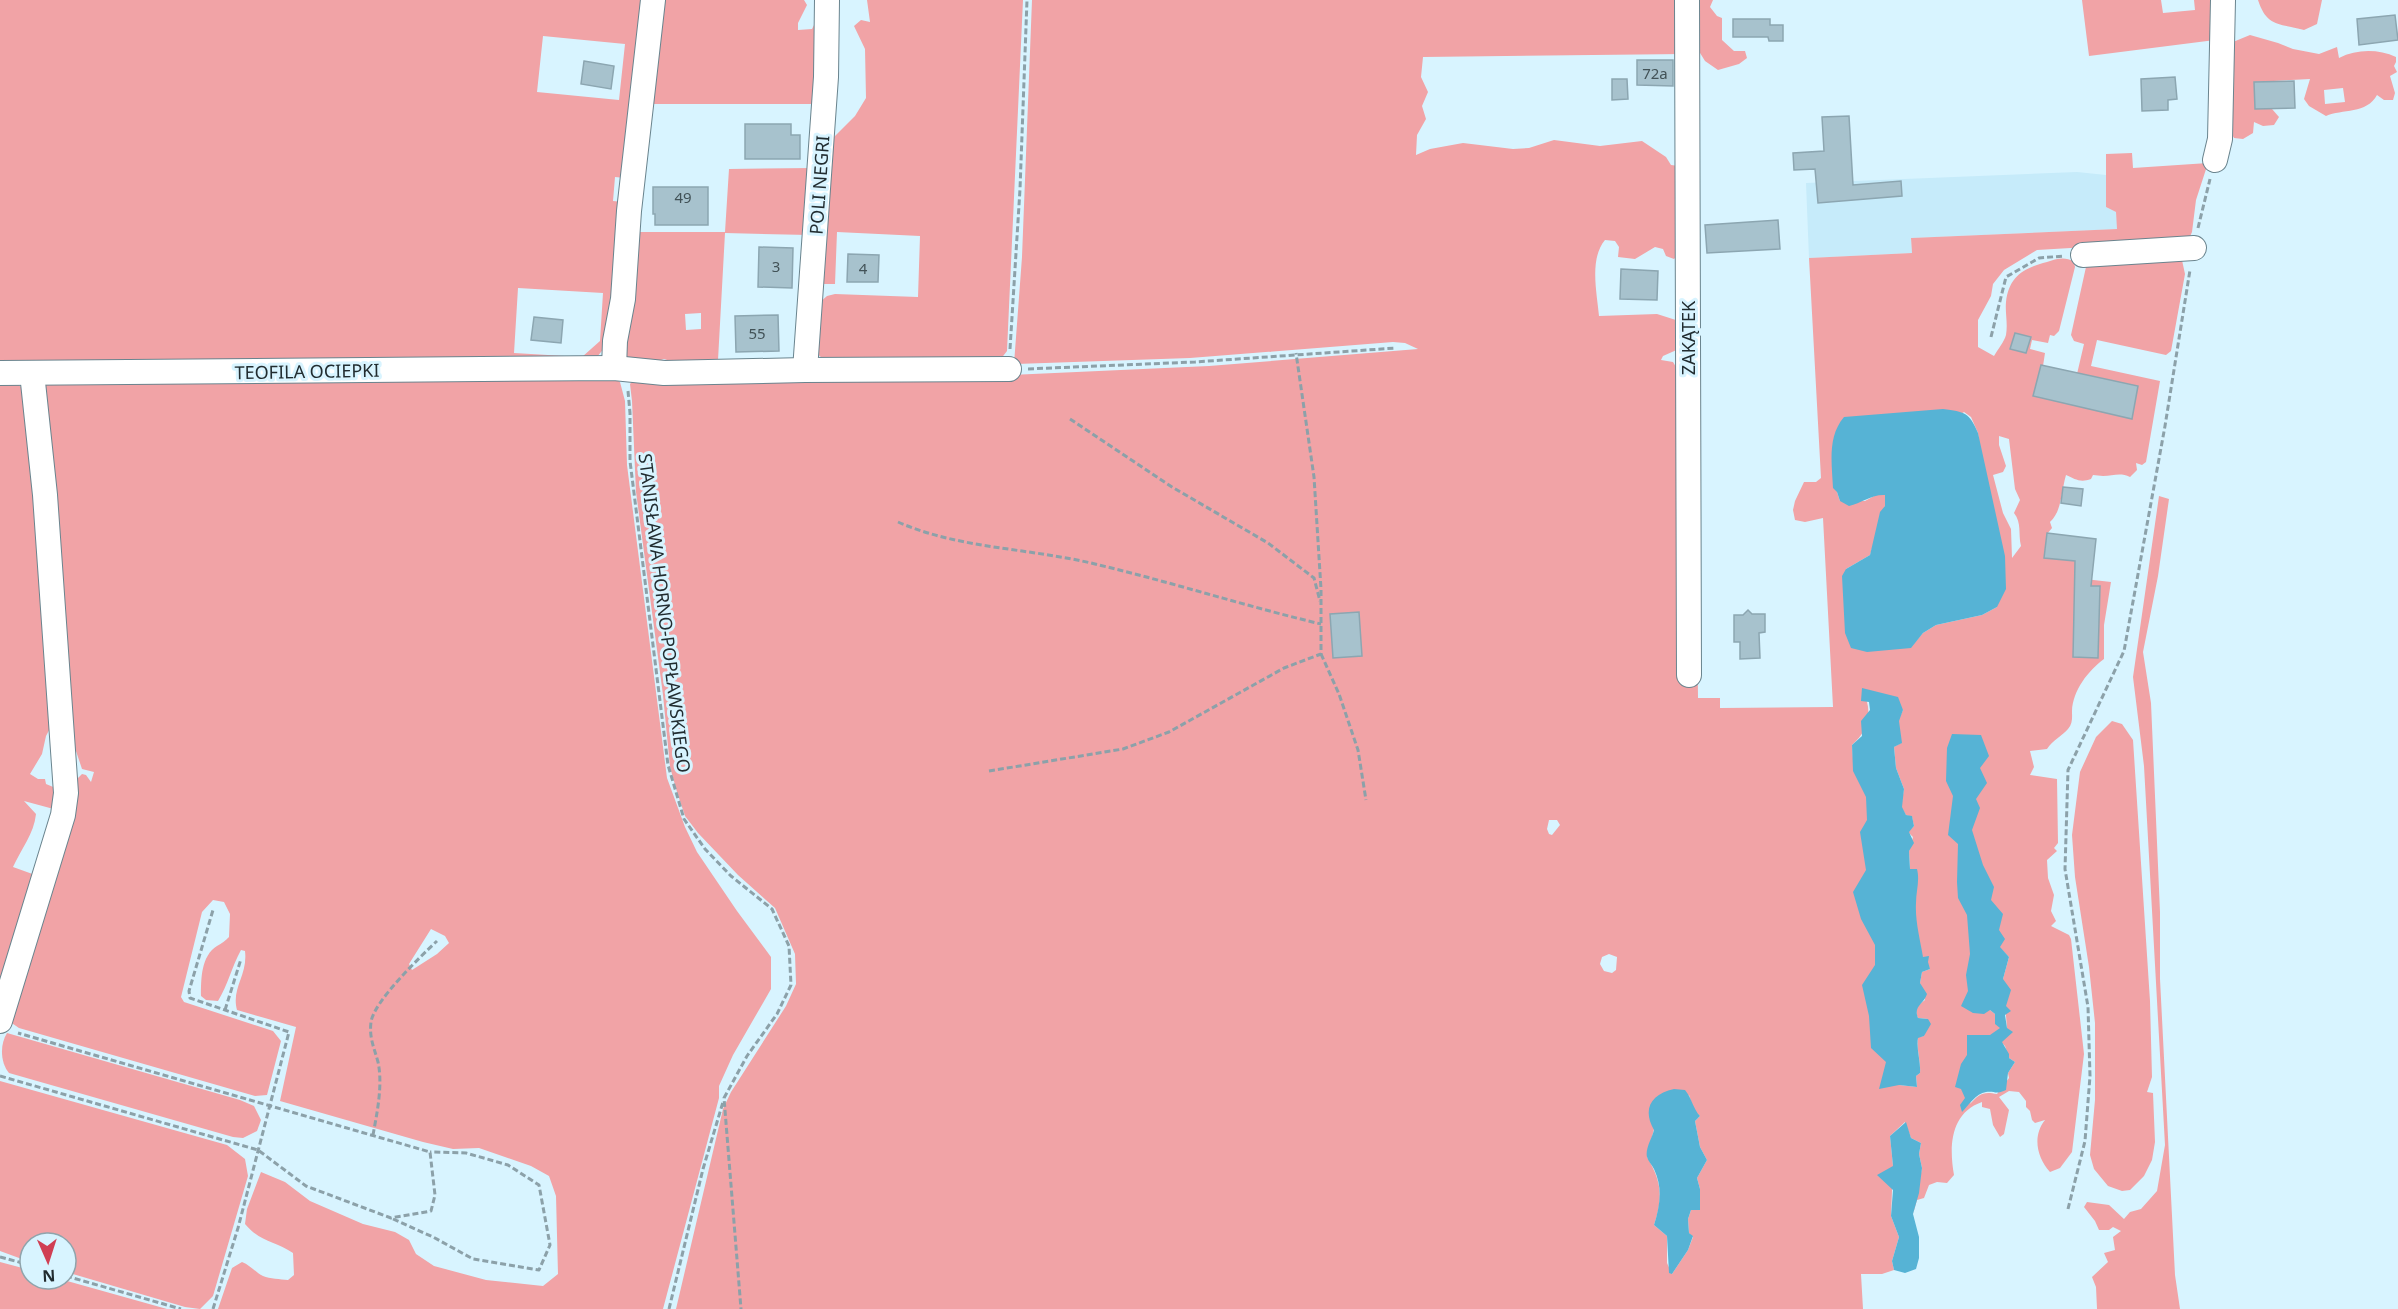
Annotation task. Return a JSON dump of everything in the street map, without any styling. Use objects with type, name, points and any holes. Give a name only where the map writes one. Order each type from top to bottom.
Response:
[{"type":"street","points":[[614,368],[615,341],[623,299],[629,211],[653,0]]},
{"type":"street","name":"POLI NEGRI","points":[[805,370],[826,77],[827,0]]},
{"type":"street","name":"ZAKĄTEK","points":[[1687,0],[1689,675]]},
{"type":"street","points":[[2214,160],[2220,140],[2223,0]]},
{"type":"street","points":[[2083,255],[2194,248]]},
{"type":"street","name":"TEOFILA OCIEPKI","points":[[0,373],[614,368],[664,373],[1009,369]]},
{"type":"street","points":[[6,1026],[63,815],[65,781],[45,495],[33,373]]},
{"type":"path","points":[[1027,0],[1020,189],[1009,369],[1195,362],[1396,348]]},
{"type":"path","points":[[2068,1209],[2085,1141],[2090,1076],[2088,1007],[2065,869],[2067,770],[2124,651],[2165,426],[2194,248],[2214,160]]},
{"type":"path","points":[[1991,337],[2006,277],[2039,258],[2083,255]]},
{"type":"path","points":[[1296,354],[1314,477],[1321,605],[1321,654],[1339,694],[1358,750],[1366,800]]},
{"type":"path","name":"STANISŁAWA HORNO-POPŁAWSKIEGO","points":[[614,368],[627,384],[630,413],[630,461],[668,765],[684,819],[705,849],[731,876],[772,909],[789,946],[791,986],[777,1014],[747,1056],[724,1098],[703,1169],[669,1309]]},
{"type":"path","points":[[1070,419],[1172,487],[1268,543],[1314,578],[1321,605]]},
{"type":"path","points":[[898,522],[915,529],[989,546],[1094,563],[1256,609],[1321,624]]},
{"type":"path","points":[[989,771],[1123,749],[1169,732],[1284,669],[1321,654]]},
{"type":"path","points":[[213,910],[189,991],[190,998],[289,1032],[238,1228],[213,1309]]},
{"type":"path","points":[[373,1135],[378,1107],[378,1064],[370,1041],[371,1019],[407,969],[437,941]]},
{"type":"path","points":[[225,1010],[241,959]]},
{"type":"path","points":[[0,1076],[258,1150],[306,1186],[391,1218],[473,1259],[539,1270],[550,1245],[539,1185],[508,1165],[466,1153],[430,1152],[6,1026]]},
{"type":"path","points":[[724,1098],[741,1309]]},
{"type":"path","points":[[391,1218],[431,1211],[435,1196],[430,1152]]},
{"type":"path","points":[[0,1257],[18,1262]]},
{"type":"path","points":[[78,1279],[181,1309]]},
{"type":"shaded area","points":[[0,0],[647,0],[625,178],[615,177],[613,201],[623,202],[609,342],[597,357],[0,364]],"holes":[[[543,36],[625,44],[619,100],[537,92]],[[518,288],[603,293],[600,341],[582,357],[514,353]]]},
{"type":"shaded area","points":[[658,0],[804,0],[807,5],[798,23],[798,30],[812,29],[819,15],[816,104],[652,104]]},
{"type":"shaded area","points":[[867,0],[1023,0],[1007,351],[1000,360],[827,362],[816,353],[819,303],[827,296],[835,294],[918,297],[920,236],[837,232],[835,284],[819,284],[831,140],[855,116],[866,98],[865,49],[854,26],[861,20],[870,22]]},
{"type":"shaded area","points":[[1032,0],[1713,0],[1710,7],[1717,16],[1722,18],[1722,40],[1734,51],[1745,51],[1747,58],[1739,64],[1718,70],[1705,61],[1697,48],[1684,54],[1423,57],[1421,77],[1428,92],[1422,106],[1426,119],[1417,135],[1416,155],[1430,149],[1463,143],[1513,149],[1529,148],[1554,140],[1600,146],[1642,141],[1666,157],[1671,165],[1679,166],[1680,253],[1674,259],[1666,256],[1663,249],[1655,247],[1635,259],[1618,257],[1619,247],[1615,241],[1605,240],[1597,257],[1595,276],[1599,316],[1657,314],[1679,321],[1681,348],[1663,356],[1661,360],[1673,362],[1676,367],[1682,456],[1676,495],[1683,506],[1696,510],[1698,698],[1720,698],[1720,708],[1833,707],[1823,518],[1805,522],[1795,520],[1793,510],[1804,482],[1816,482],[1821,478],[1809,258],[1912,253],[1911,238],[2117,229],[2116,212],[2106,207],[2106,154],[2132,153],[2133,168],[2208,163],[2196,200],[2192,232],[2188,241],[2037,250],[2004,270],[1993,284],[1991,296],[1978,320],[1978,347],[1994,356],[2006,335],[2006,302],[2014,280],[2025,270],[2039,264],[2060,259],[2071,260],[2075,267],[2059,331],[2054,336],[2050,335],[2048,343],[2032,340],[2030,349],[2045,353],[2043,366],[2077,374],[2084,344],[2074,341],[2071,335],[2086,267],[2099,258],[2180,251],[2185,274],[2171,351],[2166,355],[2097,340],[2091,366],[2160,381],[2146,462],[2142,465],[2136,463],[2137,470],[2130,477],[2120,474],[2093,475],[2091,479],[2081,481],[2066,475],[2059,507],[2050,522],[2052,528],[2047,534],[2044,557],[2078,561],[2076,578],[2111,582],[2104,625],[2104,659],[2092,669],[2078,688],[2068,729],[2047,749],[2030,751],[2034,767],[2030,775],[2057,779],[2058,843],[2054,848],[2057,851],[2047,860],[2048,878],[2054,895],[2051,911],[2056,921],[2051,926],[2069,935],[2071,939],[2084,1054],[2072,1152],[2060,1168],[2050,1172],[2039,1154],[2038,1133],[2045,1120],[2035,1123],[2026,1107],[2026,1101],[2019,1092],[2009,1091],[1999,1097],[2009,1110],[2004,1134],[2000,1137],[1993,1125],[1990,1109],[1982,1107],[1982,1102],[1963,1114],[1952,1142],[1954,1175],[1947,1183],[1937,1182],[1929,1185],[1924,1198],[1917,1200],[1913,1214],[1922,1168],[1919,1154],[1921,1143],[1911,1138],[1905,1122],[1890,1136],[1893,1166],[1891,1216],[1899,1237],[1892,1261],[1894,1270],[1882,1274],[1861,1274],[1863,1309],[676,1309],[723,1109],[731,1092],[786,1006],[796,984],[795,954],[775,908],[738,875],[698,833],[685,816],[677,792],[670,767],[663,695],[636,492],[630,384],[637,376],[1010,375],[1209,366],[1418,349],[1405,343],[1393,342],[1190,358],[1014,364],[1022,257]],"holes":[[[1964,412],[1971,417],[1978,433],[1997,607],[1982,615],[1936,625],[1923,633],[1910,648],[1846,569],[1870,555],[1885,506],[1885,494],[1876,495],[1865,501],[1840,501],[1837,492]],[[1999,436],[2009,439],[2015,489],[2020,500],[2014,513],[2019,525],[2021,546],[2012,558],[2011,529],[2003,513],[1993,475],[2003,472],[2006,466],[1999,445]],[[2075,586],[2100,587],[2098,658],[2073,657]],[[1862,689],[1881,694],[1903,710],[1898,721],[1901,743],[1894,747],[1896,768],[1904,789],[1901,807],[1906,815],[1912,817],[1914,826],[1908,832],[1913,837],[1909,851],[1919,951],[1930,969],[1922,972],[1920,983],[1925,1000],[1916,1010],[1918,1018],[1928,1019],[1924,1036],[1918,1037],[1920,1073],[1916,1076],[1917,1087],[1899,1085],[1868,788],[1853,758],[1852,745],[1866,726],[1868,704]],[[1549,820],[1557,820],[1560,825],[1552,835],[1547,829]],[[1973,920],[2009,957],[2003,979],[2007,1028],[2001,1042],[2009,1058],[2015,1062],[2008,1073],[2009,1078],[1997,1094],[1982,1094],[1970,1104],[1994,1034],[2001,1028],[1995,1014],[1990,1010]],[[1609,954],[1617,957],[1616,970],[1612,973],[1604,971],[1600,964],[1602,957]],[[1689,1095],[1694,1111],[1700,1116],[1695,1121],[1700,1147],[1707,1160],[1697,1178],[1700,1189],[1700,1210],[1691,1210],[1688,1219],[1689,1233],[1693,1237],[1688,1250],[1672,1274],[1667,1263],[1667,1236],[1654,1225],[1660,1190],[1656,1174],[1647,1157],[1654,1129]]]},
{"type":"shaded area","points":[[2082,0],[2161,0],[2163,13],[2195,10],[2194,0],[2213,0],[2215,40],[2089,56]]},
{"type":"shaded area","points":[[2258,0],[2322,0],[2317,24],[2304,30],[2280,25],[2270,20],[2261,9]]},
{"type":"shaded area","points":[[2250,35],[2293,49],[2319,54],[2337,47],[2339,58],[2360,52],[2375,51],[2389,54],[2396,57],[2394,66],[2397,72],[2390,76],[2395,93],[2393,100],[2384,100],[2377,95],[2373,101],[2361,108],[2326,116],[2309,106],[2304,99],[2310,79],[2254,82],[2255,109],[2272,109],[2279,117],[2274,125],[2263,126],[2254,122],[2253,133],[2243,139],[2234,138],[2228,127],[2232,96],[2233,42]],"holes":[[[2343,88],[2345,102],[2325,104],[2324,90]]]},
{"type":"shaded area","points":[[813,168],[809,235],[725,233],[718,360],[686,366],[664,359],[658,361],[624,358],[639,232],[725,232],[729,169]],"holes":[[[701,313],[701,329],[686,330],[685,314]]]},
{"type":"shaded area","points":[[2077,172],[2106,175],[2106,207],[2116,212],[2118,229],[1911,238],[1912,253],[1809,258],[1806,183]]},
{"type":"shaded area","points":[[59,377],[611,377],[620,382],[625,401],[627,465],[667,778],[697,852],[771,957],[771,989],[733,1055],[719,1086],[719,1098],[663,1309],[218,1309],[232,1268],[242,1262],[269,1278],[288,1280],[294,1275],[293,1253],[262,1238],[245,1224],[247,1209],[261,1172],[285,1182],[310,1201],[363,1224],[395,1232],[409,1240],[416,1254],[434,1266],[486,1280],[543,1286],[558,1274],[556,1196],[549,1176],[531,1166],[479,1148],[453,1149],[423,1142],[280,1101],[296,1027],[237,1010],[236,995],[244,967],[245,951],[241,950],[218,1001],[206,1000],[201,996],[205,962],[212,950],[229,937],[230,914],[224,902],[213,900],[202,912],[181,997],[184,1002],[273,1031],[281,1041],[267,1095],[255,1096],[19,1028],[0,1015],[0,379],[19,385],[23,389],[55,719],[46,736],[42,754],[30,774],[38,779],[45,779],[46,784],[58,789],[61,811],[24,801],[36,814],[35,821],[13,867],[38,876],[75,792],[78,778],[82,774],[86,775],[91,782],[94,772],[82,769],[74,745],[41,387]],"holes":[[[431,929],[445,936],[449,943],[437,954],[412,970],[409,964]]]},
{"type":"shaded area","points":[[2159,496],[2169,499],[2158,576],[2143,652],[2151,703],[2160,912],[2160,979],[2175,1275],[2180,1309],[2097,1309],[2096,1287],[2092,1277],[2108,1262],[2104,1253],[2115,1250],[2113,1237],[2121,1231],[2113,1227],[2109,1230],[2099,1230],[2084,1207],[2087,1202],[2109,1205],[2124,1219],[2130,1212],[2141,1209],[2157,1191],[2165,1145],[2144,766],[2133,677]]},
{"type":"shaded area","points":[[2112,721],[2122,724],[2133,740],[2150,1001],[2152,1077],[2147,1092],[2153,1093],[2155,1142],[2152,1160],[2144,1176],[2130,1190],[2122,1191],[2108,1186],[2094,1169],[2090,1155],[2095,1100],[2095,1023],[2075,877],[2072,835],[2080,772],[2096,737]]},
{"type":"shaded area","points":[[7,1033],[240,1100],[254,1106],[261,1120],[257,1131],[243,1138],[233,1137],[9,1073],[2,1053]]},
{"type":"shaded area","points":[[0,1081],[227,1145],[245,1159],[248,1176],[213,1296],[200,1309],[185,1307],[78,1276],[78,1231],[18,1231],[18,1258],[0,1251]]},
{"type":"shaded area","points":[[0,1262],[18,1267],[18,1291],[78,1291],[78,1284],[167,1309],[0,1309]]},
{"type":"water","points":[[1943,409],[1965,414],[1972,421],[1978,433],[2005,556],[2006,589],[1997,607],[1982,615],[1936,625],[1923,633],[1911,648],[1867,652],[1851,648],[1845,633],[1842,576],[1846,569],[1870,555],[1880,512],[1885,506],[1885,495],[1849,506],[1840,501],[1833,488],[1832,451],[1835,433],[1844,417]]},
{"type":"water","points":[[1862,688],[1898,697],[1903,710],[1899,721],[1902,743],[1894,747],[1896,768],[1904,789],[1902,807],[1906,815],[1912,816],[1914,826],[1909,832],[1914,843],[1909,851],[1910,869],[1917,869],[1917,923],[1923,957],[1929,956],[1930,969],[1922,972],[1920,983],[1927,994],[1918,1008],[1918,1018],[1928,1019],[1931,1024],[1924,1036],[1918,1038],[1920,1073],[1916,1076],[1917,1087],[1899,1085],[1879,1089],[1886,1062],[1871,1048],[1869,1016],[1862,985],[1875,965],[1875,945],[1861,919],[1853,892],[1866,870],[1860,832],[1867,820],[1866,797],[1853,771],[1852,745],[1862,736],[1861,721],[1870,710],[1869,702],[1861,701]]},
{"type":"water","points":[[1952,734],[1981,735],[1989,756],[1980,768],[1987,783],[1976,799],[1980,808],[1972,830],[1983,865],[1994,887],[1991,900],[2003,914],[1999,930],[2005,939],[2000,947],[2009,957],[2003,979],[2011,990],[2006,1006],[2011,1011],[2005,1015],[2007,1028],[2013,1032],[2002,1042],[2009,1058],[2015,1062],[2008,1073],[2006,1090],[1997,1093],[1982,1093],[1962,1112],[1960,1105],[1965,1098],[1961,1089],[1955,1087],[1961,1064],[1967,1055],[1967,1035],[1990,1035],[2000,1028],[1995,1024],[1995,1014],[1990,1010],[1984,1014],[1973,1013],[1961,1006],[1968,991],[1966,975],[1970,954],[1967,915],[1958,898],[1958,844],[1948,835],[1953,796],[1946,781],[1947,748]]},
{"type":"water","points":[[1674,1089],[1685,1090],[1700,1116],[1695,1121],[1700,1147],[1707,1160],[1697,1178],[1700,1189],[1700,1210],[1691,1210],[1688,1219],[1689,1233],[1693,1236],[1688,1250],[1672,1274],[1669,1273],[1667,1236],[1654,1225],[1660,1190],[1657,1176],[1647,1154],[1654,1130],[1649,1115],[1651,1104],[1659,1095]]},
{"type":"water","points":[[1906,1122],[1911,1138],[1921,1143],[1919,1154],[1922,1168],[1919,1193],[1913,1214],[1919,1237],[1919,1258],[1916,1269],[1905,1273],[1894,1270],[1892,1261],[1899,1237],[1891,1216],[1893,1190],[1877,1175],[1893,1166],[1890,1136]]},
{"type":"building","points":[[2395,15],[2398,40],[2359,45],[2357,19]]},
{"type":"building","points":[[1733,19],[1770,19],[1770,25],[1783,25],[1783,41],[1769,41],[1768,37],[1733,37]]},
{"type":"building","points":[[1637,60],[1673,60],[1673,86],[1637,85]]},
{"type":"building","points":[[584,61],[614,66],[611,89],[581,84]]},
{"type":"building","points":[[2175,77],[2177,99],[2168,100],[2168,110],[2142,111],[2141,79]]},
{"type":"building","points":[[1612,79],[1627,79],[1628,99],[1612,100]]},
{"type":"building","points":[[2294,81],[2295,108],[2255,109],[2254,82]]},
{"type":"building","points":[[1849,116],[1853,185],[1901,181],[1902,196],[1818,203],[1815,169],[1794,170],[1793,153],[1824,151],[1822,117]]},
{"type":"building","points":[[745,124],[791,124],[791,135],[800,135],[800,159],[745,159]]},
{"type":"building","points":[[653,187],[708,187],[708,225],[655,225]]},
{"type":"building","points":[[1778,220],[1780,249],[1707,253],[1705,225]]},
{"type":"building","points":[[759,247],[793,248],[792,288],[758,287]]},
{"type":"building","points":[[848,254],[879,255],[878,282],[847,282]]},
{"type":"building","points":[[1621,269],[1658,271],[1657,300],[1620,299]]},
{"type":"building","points":[[778,315],[779,351],[736,352],[735,316]]},
{"type":"building","points":[[534,317],[563,320],[561,343],[531,340]]},
{"type":"building","points":[[2015,333],[2031,337],[2026,353],[2010,349]]},
{"type":"building","points":[[2041,365],[2138,386],[2132,419],[2033,396]]},
{"type":"building","points":[[2063,487],[2083,489],[2081,506],[2061,503]]},
{"type":"building","points":[[2047,533],[2096,539],[2091,586],[2100,586],[2098,658],[2073,657],[2075,561],[2044,558]]},
{"type":"building","points":[[1748,610],[1752,614],[1765,614],[1765,632],[1759,633],[1760,658],[1740,659],[1740,642],[1734,642],[1734,615],[1743,615]]},
{"type":"building","points":[[1359,612],[1362,656],[1333,658],[1330,614]]}]
